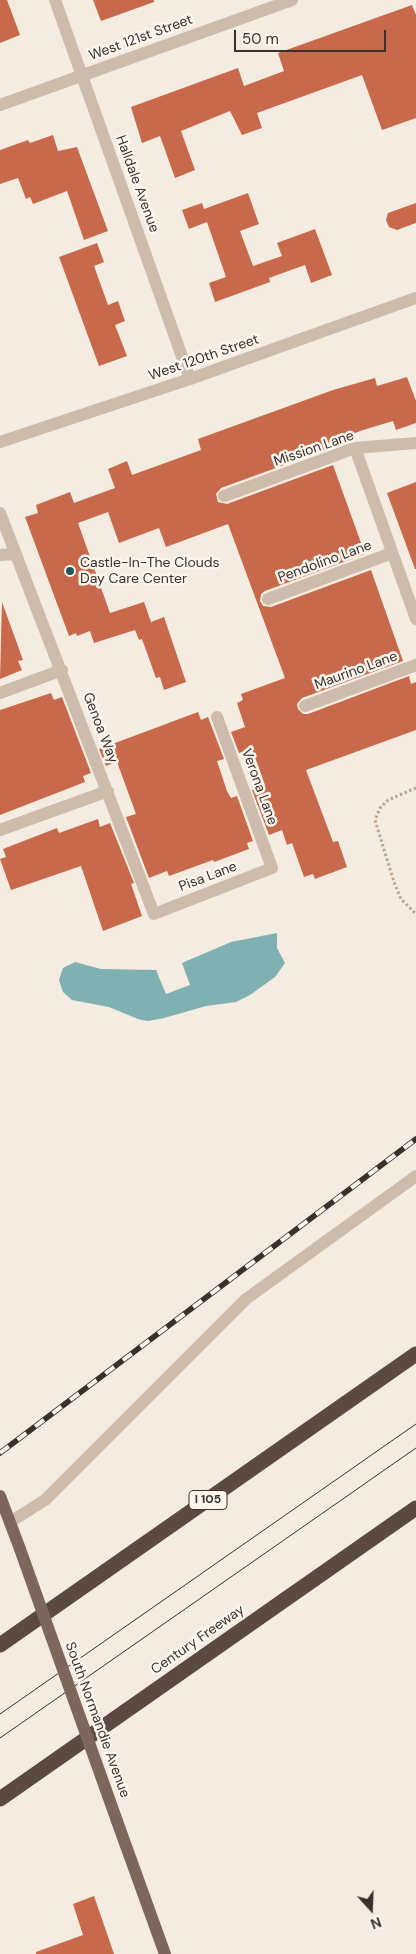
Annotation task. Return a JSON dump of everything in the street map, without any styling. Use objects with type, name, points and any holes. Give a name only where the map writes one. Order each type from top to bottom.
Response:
[{"type":"highway","name":"I 105","points":[[0,1645],[416,1354]]},
{"type":"highway","name":"Century Freeway","points":[[0,1800],[416,1508]]},
{"type":"main road","name":"South Normandie Avenue","points":[[0,1496],[165,1954]]},
{"type":"street","name":"Halldale Avenue","points":[[55,0],[190,379]]},
{"type":"street","name":"West 121st Street","points":[[0,105],[292,0]]},
{"type":"street","name":"West 120th Street","points":[[0,442],[190,379],[416,300]]},
{"type":"street","name":"Mission Lane","points":[[224,496],[355,448],[416,443]]},
{"type":"street","points":[[355,448],[416,620]]},
{"type":"street","name":"Genoa Way","points":[[0,513],[62,670],[154,914]]},
{"type":"street","name":"Pendolino Lane","points":[[268,599],[392,553]]},
{"type":"street","points":[[0,556],[16,554]]},
{"type":"street","name":"Maurino Lane","points":[[306,706],[416,665]]},
{"type":"street","points":[[0,693],[62,670]]},
{"type":"street","name":"Verona Lane","points":[[217,717],[272,868]]},
{"type":"street","points":[[0,830],[108,791]]},
{"type":"street","name":"Pisa Lane","points":[[154,914],[272,868]]},
{"type":"street","points":[[10,1522],[45,1500],[246,1299],[416,1176]]},
{"type":"path","points":[[416,788],[388,800],[380,808],[375,820],[401,899],[416,914]]},
{"type":"water","points":[[277,933],[277,948],[285,963],[275,977],[250,995],[236,1002],[206,1006],[164,1018],[148,1021],[109,1007],[72,1000],[63,992],[59,980],[63,968],[75,962],[101,969],[156,970],[166,994],[190,985],[182,963],[231,942]]},
{"type":"building","points":[[0,0],[7,0],[20,35],[0,43]]},
{"type":"building","points":[[93,0],[154,0],[154,2],[101,21]]},
{"type":"building","points":[[412,5],[416,15],[416,118],[382,130],[362,75],[257,113],[262,128],[242,135],[230,111],[181,131],[195,170],[175,178],[160,136],[142,143],[131,107],[238,68],[244,86],[284,71],[278,53]]},
{"type":"building","points":[[53,135],[58,151],[77,147],[108,231],[84,240],[67,191],[33,204],[30,197],[26,199],[18,178],[0,184],[0,150],[28,140],[30,143]]},
{"type":"building","points":[[248,193],[259,224],[240,231],[253,266],[282,256],[277,243],[315,229],[332,275],[311,283],[305,265],[269,278],[270,282],[215,302],[209,283],[226,277],[207,222],[189,229],[182,210],[202,203],[204,209]]},
{"type":"building","points":[[416,203],[416,223],[397,230],[389,227],[386,220],[388,213]]},
{"type":"building","points":[[97,243],[104,262],[94,266],[108,305],[118,301],[125,321],[115,325],[127,356],[99,366],[59,257]]},
{"type":"building","points":[[407,377],[416,401],[416,423],[396,430],[393,421],[363,430],[326,444],[328,449],[221,488],[216,494],[218,502],[227,504],[333,465],[365,554],[265,591],[261,594],[260,601],[263,606],[271,607],[371,570],[403,661],[302,698],[297,704],[298,709],[303,714],[308,714],[409,676],[411,684],[416,682],[416,730],[306,770],[333,842],[338,841],[347,867],[315,879],[313,874],[304,877],[292,843],[287,845],[282,830],[269,835],[252,790],[265,785],[252,749],[239,753],[231,732],[245,727],[237,703],[243,700],[241,694],[285,678],[228,524],[166,547],[159,528],[119,543],[108,512],[78,523],[110,613],[144,602],[151,622],[164,617],[186,682],[164,690],[160,677],[156,678],[142,639],[139,640],[135,630],[94,643],[90,631],[77,636],[76,633],[69,636],[25,517],[38,513],[36,505],[70,492],[74,503],[115,488],[108,469],[127,461],[132,475],[201,450],[198,439],[333,390],[375,378],[377,386]]},
{"type":"building","points":[[416,482],[416,569],[415,569],[387,493]]},
{"type":"building","points":[[2,602],[23,660],[18,661],[22,670],[0,679]]},
{"type":"building","points":[[51,693],[54,700],[62,697],[91,773],[83,776],[85,782],[0,815],[0,710]]},
{"type":"building","points":[[198,712],[201,720],[208,717],[224,759],[217,761],[227,791],[231,798],[237,796],[253,841],[247,843],[249,849],[214,862],[213,860],[169,876],[167,871],[149,878],[126,817],[136,814],[117,762],[106,766],[99,749]]},
{"type":"building","points":[[98,819],[100,827],[110,823],[134,883],[131,884],[142,916],[103,931],[81,866],[11,890],[0,859],[6,857],[3,849],[57,828],[59,833]]},
{"type":"building","points":[[94,1896],[114,1954],[36,1954],[36,1952],[83,1935],[73,1904]]},
{"type":"tram line","points":[[0,1714],[416,1424]]},
{"type":"tram line","points":[[0,1738],[416,1448]]},
{"type":"railway","points":[[0,1453],[416,1139]]},
{"type":"place","name":"Castle-In-The Clouds Day Care Center","points":[[70,571]]}]
